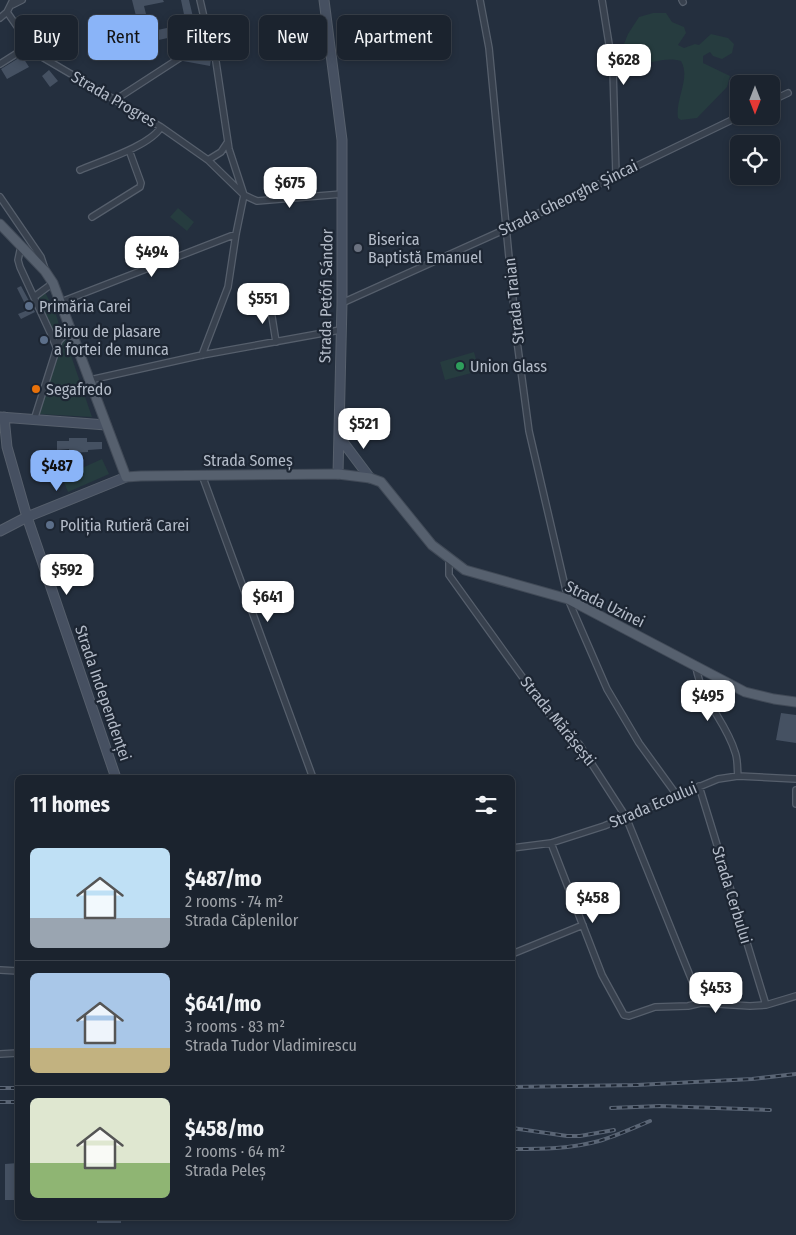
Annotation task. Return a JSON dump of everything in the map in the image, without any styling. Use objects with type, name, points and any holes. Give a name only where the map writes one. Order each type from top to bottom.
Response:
[{"type":"main road","name":"Strada Petőfi Sándor","points":[[324,0],[342,140],[342,303],[338,474]]},
{"type":"main road","points":[[0,224],[45,271],[53,283],[126,478],[26,517],[0,531]]},
{"type":"main road","points":[[2,417],[106,425]]},
{"type":"main road","name":"Strada Independenței","points":[[2,417],[7,447],[26,517],[115,775]]},
{"type":"main road","points":[[340,438],[370,478]]},
{"type":"main road","name":"Strada Someș","points":[[126,478],[202,475],[338,474],[370,478]]},
{"type":"main road","name":"Strada Uzinei","points":[[370,478],[381,482],[432,545],[465,570],[568,599],[745,692],[796,702]]},
{"type":"street","points":[[0,18],[7,12],[12,3],[22,0]]},
{"type":"street","points":[[200,0],[203,15]]},
{"type":"street","name":"Strada Traian","points":[[480,0],[489,48],[506,229],[529,431],[568,599],[607,689],[640,743],[676,794]]},
{"type":"street","points":[[602,0],[613,69],[616,175]]},
{"type":"street","name":"Strada Progres","points":[[7,12],[15,23]]},
{"type":"street","points":[[0,64],[15,54]]},
{"type":"street","name":"Strada Progres","points":[[47,60],[161,127],[208,160],[244,196]]},
{"type":"street","points":[[115,100],[176,60]]},
{"type":"street","points":[[202,355],[228,287],[244,196],[234,170],[227,143],[216,60]]},
{"type":"street","points":[[780,97],[788,93]]},
{"type":"street","name":"Strada Gheorghe Șincai","points":[[342,303],[506,229],[730,121]]},
{"type":"street","points":[[80,170],[129,150],[158,132],[161,127]]},
{"type":"street","points":[[208,160],[221,152],[227,143]]},
{"type":"street","points":[[92,217],[140,187],[141,183],[129,150]]},
{"type":"street","points":[[244,196],[257,201],[342,194]]},
{"type":"street","points":[[0,197],[41,257],[45,271]]},
{"type":"street","points":[[61,302],[236,234]]},
{"type":"street","points":[[21,246],[18,260],[56,349]]},
{"type":"street","points":[[34,297],[53,283]]},
{"type":"street","points":[[270,304],[276,342]]},
{"type":"street","points":[[34,420],[56,349],[62,336],[71,328]]},
{"type":"street","points":[[90,380],[202,355],[340,330]]},
{"type":"street","points":[[202,475],[312,775]]},
{"type":"street","name":"Strada Mărășești","points":[[449,559],[449,575],[549,714],[566,734],[579,744],[590,759],[626,817],[701,1003]]},
{"type":"street","points":[[696,667],[699,684],[730,738],[736,754],[738,776]]},
{"type":"street","name":"Strada Ecoului","points":[[515,848],[551,843],[604,826],[676,794],[718,778],[738,776],[796,779]]},
{"type":"street","name":"Strada Cerbului","points":[[699,786],[766,1006]]},
{"type":"street","points":[[796,790],[796,804]]},
{"type":"street","points":[[551,843],[602,975],[624,1015],[629,1016],[655,1007],[688,1006],[701,1003],[766,1006],[796,996]]},
{"type":"street","points":[[515,953],[583,925]]},
{"type":"street","points":[[0,970],[15,971]]},
{"type":"street","points":[[0,1054],[15,1054]]},
{"type":"green space","points":[[653,13],[666,13],[672,22],[684,27],[686,33],[678,45],[684,48],[695,44],[699,45],[711,34],[728,38],[734,44],[732,53],[722,59],[713,56],[710,52],[703,56],[703,63],[730,76],[727,87],[697,118],[681,120],[678,118],[684,81],[684,68],[681,61],[638,61],[622,49],[628,34],[639,17]]},
{"type":"green space","points":[[178,208],[194,222],[187,231],[170,217]]},
{"type":"green space","points":[[45,292],[59,325],[58,338],[55,344],[54,332],[38,296]]},
{"type":"green space","points":[[65,338],[92,417],[39,414],[59,349]]},
{"type":"green space","name":"Union Glass","points":[[474,352],[479,371],[445,380],[440,362]]},
{"type":"green space","points":[[102,459],[109,474],[68,492],[62,477]]},
{"type":"building","points":[[132,0],[163,0],[164,2],[144,6],[146,15],[136,15]]},
{"type":"building","points":[[181,0],[189,0],[193,15],[184,15]]},
{"type":"building","points":[[168,28],[168,38],[158,40],[158,30]]},
{"type":"building","points":[[16,60],[25,60],[29,67],[7,79],[1,69]]},
{"type":"building","points":[[185,60],[211,60],[210,66],[183,61]]},
{"type":"building","points":[[49,70],[58,81],[50,87],[42,76]]},
{"type":"building","points":[[21,286],[35,312],[21,319],[18,314],[28,310],[17,288]]},
{"type":"building","points":[[69,438],[87,438],[87,442],[102,442],[102,449],[69,453],[69,449],[57,450],[57,441],[69,441]]},
{"type":"building","points":[[781,713],[796,715],[796,743],[776,740]]},
{"type":"building","points":[[15,1163],[15,1200],[5,1200],[5,1164]]},
{"type":"building","points":[[97,1220],[121,1220],[121,1223],[97,1223]]},
{"type":"railway","points":[[515,1087],[637,1085],[752,1079],[796,1074]]},
{"type":"railway","points":[[0,1088],[15,1088]]},
{"type":"railway","points":[[0,1102],[15,1102]]},
{"type":"railway","points":[[611,1108],[660,1106],[770,1110]]},
{"type":"railway","points":[[515,1149],[556,1148],[588,1144],[612,1137],[650,1121]]},
{"type":"railway","points":[[515,1128],[567,1136],[580,1136],[614,1130]]},
{"type":"place","name":"Biserica Baptistă Emanuel","points":[[358,248]]},
{"type":"place","name":"Primăria Carei","points":[[29,306]]},
{"type":"place","name":"Birou de plasare a fortei de munca","points":[[44,340]]},
{"type":"place","name":"Union Glass","points":[[460,366]]},
{"type":"place","name":"Segafredo","points":[[36,389]]},
{"type":"place","name":"Poliția Rutieră Carei","points":[[50,525]]}]
